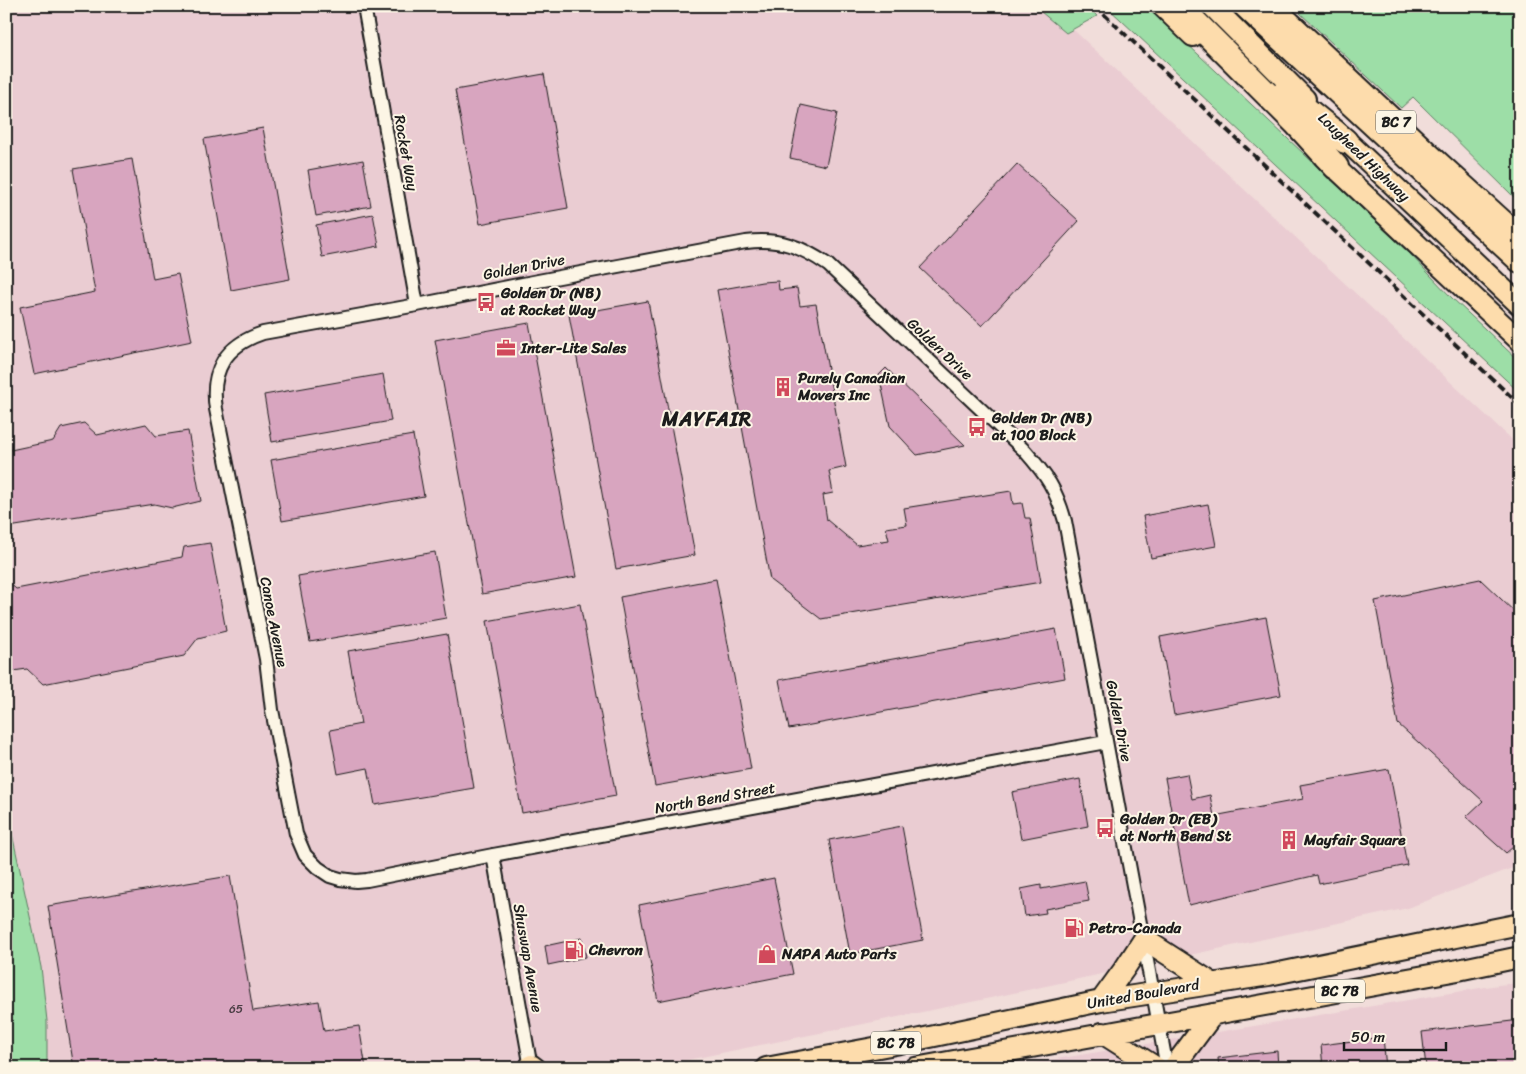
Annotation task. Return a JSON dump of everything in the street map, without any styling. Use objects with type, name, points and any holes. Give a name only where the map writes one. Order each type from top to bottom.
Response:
[{"type":"highway","points":[[1179,6],[1296,123],[1336,167]]},
{"type":"highway","points":[[1194,6],[1273,82],[1345,141]]},
{"type":"highway","points":[[1246,6],[1520,260]]},
{"type":"main road","points":[[1162,6],[1291,129],[1336,167],[1520,340]]},
{"type":"main road","name":"Lougheed Highway","points":[[1212,6],[1345,141],[1520,305]]},
{"type":"main road","name":"BC 7","points":[[1273,6],[1424,149],[1520,236]]},
{"type":"main road","name":"United Boulevard","points":[[766,1068],[906,1042],[1101,1001],[1269,975],[1520,924]]},
{"type":"main road","points":[[1101,1001],[1144,939],[1212,983]]},
{"type":"main road","name":"United Boulevard","points":[[915,1068],[1458,970],[1520,957]]},
{"type":"main road","points":[[1173,1068],[1213,1014]]},
{"type":"main road","points":[[1102,1034],[1158,1068]]},
{"type":"street","name":"Rocket Way","points":[[364,6],[417,305]]},
{"type":"street","name":"Golden Drive","points":[[224,362],[241,342],[262,333],[756,241],[783,243],[810,252],[828,265],[1016,443],[1047,476],[1057,495],[1065,521],[1167,1068]]},
{"type":"street","name":"Canoe Avenue","points":[[224,362],[216,379],[214,389],[216,409],[266,659],[272,710],[294,825],[305,855],[318,868],[330,876]]},
{"type":"street","name":"North Bend Street","points":[[330,876],[347,881],[367,880],[1106,742]]},
{"type":"street","name":"Shuswap Avenue","points":[[493,855],[532,1067]]},
{"type":"shaded area","points":[[6,6],[1048,6],[1520,447],[1520,865],[1408,908],[981,1000],[648,1068],[49,1068],[36,966],[6,817]]},
{"type":"shaded area","points":[[1520,983],[1520,1068],[1003,1068],[1498,985]]},
{"type":"green space","points":[[1034,6],[1087,6],[1097,16],[1066,33]]},
{"type":"green space","points":[[1106,6],[1146,6],[1164,22],[1409,253],[1452,298],[1520,362],[1520,393]]},
{"type":"green space","points":[[1309,6],[1520,6],[1520,203],[1413,97],[1401,108],[1300,13]]},
{"type":"green space","points":[[6,806],[41,967],[47,1021],[47,1068],[6,1068]]},
{"type":"building","points":[[544,74],[568,208],[480,224],[455,90]]},
{"type":"building","points":[[801,105],[837,113],[826,166],[790,158]]},
{"type":"building","points":[[263,128],[290,279],[231,290],[204,139]]},
{"type":"building","points":[[132,159],[153,279],[178,274],[192,341],[34,374],[20,307],[95,292],[73,169]]},
{"type":"building","points":[[363,160],[371,206],[316,216],[308,170]]},
{"type":"building","points":[[1017,164],[1079,221],[982,326],[920,268]]},
{"type":"building","points":[[373,214],[379,246],[322,257],[316,225]]},
{"type":"building","name":"Purely Canadian Movers Inc","points":[[778,281],[779,290],[797,288],[800,306],[816,304],[846,467],[829,471],[833,493],[823,495],[827,520],[857,545],[889,540],[886,528],[907,525],[904,508],[1011,491],[1013,504],[1022,503],[1025,518],[1030,518],[1041,582],[821,619],[770,580],[717,290]]},
{"type":"building","points":[[648,301],[695,555],[616,569],[569,315]]},
{"type":"building","points":[[529,323],[576,577],[482,594],[435,340]]},
{"type":"building","points":[[886,368],[965,445],[917,455],[890,426],[879,375]]},
{"type":"building","points":[[383,374],[391,421],[272,442],[264,395]]},
{"type":"building","points":[[84,423],[97,435],[146,424],[156,436],[188,431],[201,501],[172,508],[154,504],[9,527],[6,532],[6,451],[53,441],[61,428]]},
{"type":"building","points":[[413,435],[424,496],[282,521],[271,460]]},
{"type":"building","points":[[1208,504],[1216,546],[1151,558],[1143,516]]},
{"type":"building","points":[[210,543],[226,631],[198,638],[184,656],[43,684],[27,669],[6,672],[6,580],[16,589],[182,557],[184,547]]},
{"type":"building","points":[[435,552],[446,618],[310,642],[298,576]]},
{"type":"building","points":[[716,579],[751,769],[655,786],[620,597]]},
{"type":"building","points":[[1480,579],[1520,617],[1520,841],[1506,853],[1466,817],[1483,801],[1398,724],[1375,601]]},
{"type":"building","points":[[580,604],[616,796],[522,813],[487,621]]},
{"type":"building","points":[[1266,617],[1281,695],[1174,715],[1160,637]]},
{"type":"building","points":[[1056,629],[1065,678],[789,729],[779,680]]},
{"type":"building","points":[[447,634],[474,788],[375,805],[368,768],[338,774],[330,730],[361,724],[348,651]]},
{"type":"building","name":"Mayfair Square","points":[[1389,769],[1407,865],[1319,884],[1317,875],[1189,905],[1165,778],[1187,774],[1192,799],[1210,795],[1214,816],[1303,799],[1300,785]]},
{"type":"building","points":[[1080,779],[1088,826],[1021,839],[1012,792]]},
{"type":"building","points":[[902,826],[923,940],[850,954],[829,840]]},
{"type":"building","points":[[230,876],[253,1011],[319,1001],[324,1031],[359,1026],[366,1068],[74,1068],[48,906]]},
{"type":"building","points":[[774,878],[793,974],[658,1001],[639,905]]},
{"type":"building","points":[[1085,881],[1089,901],[1045,909],[1046,913],[1025,916],[1021,889],[1041,885],[1041,889]]},
{"type":"building","points":[[582,938],[586,957],[548,965],[545,946]]},
{"type":"building","points":[[1520,1020],[1520,1068],[1445,1068],[1444,1065],[1426,1067],[1422,1032]]},
{"type":"building","points":[[1383,1037],[1386,1068],[1323,1068],[1321,1045]]},
{"type":"building","points":[[1277,1051],[1278,1068],[1219,1068],[1218,1058]]},
{"type":"railway","points":[[1095,6],[1520,405]]},
{"type":"place","name":"Golden Dr (NB) at Rocket Way","points":[[486,302]]},
{"type":"place","name":"Inter-Lite Sales","points":[[506,348]]},
{"type":"place","name":"Purely Canadian Movers Inc","points":[[783,387]]},
{"type":"place","name":"Golden Dr (NB) at 100 Block","points":[[977,427]]},
{"type":"place","name":"Golden Dr (EB) at North Bend St","points":[[1105,828]]},
{"type":"place","name":"Mayfair Square","points":[[1289,840]]},
{"type":"place","name":"Petro-Canada","points":[[1074,928]]},
{"type":"place","name":"Chevron","points":[[574,950]]},
{"type":"place","name":"NAPA Auto Parts","points":[[767,954]]},
{"type":"district","name":"MAYFAIR","points":[[707,419]]}]
